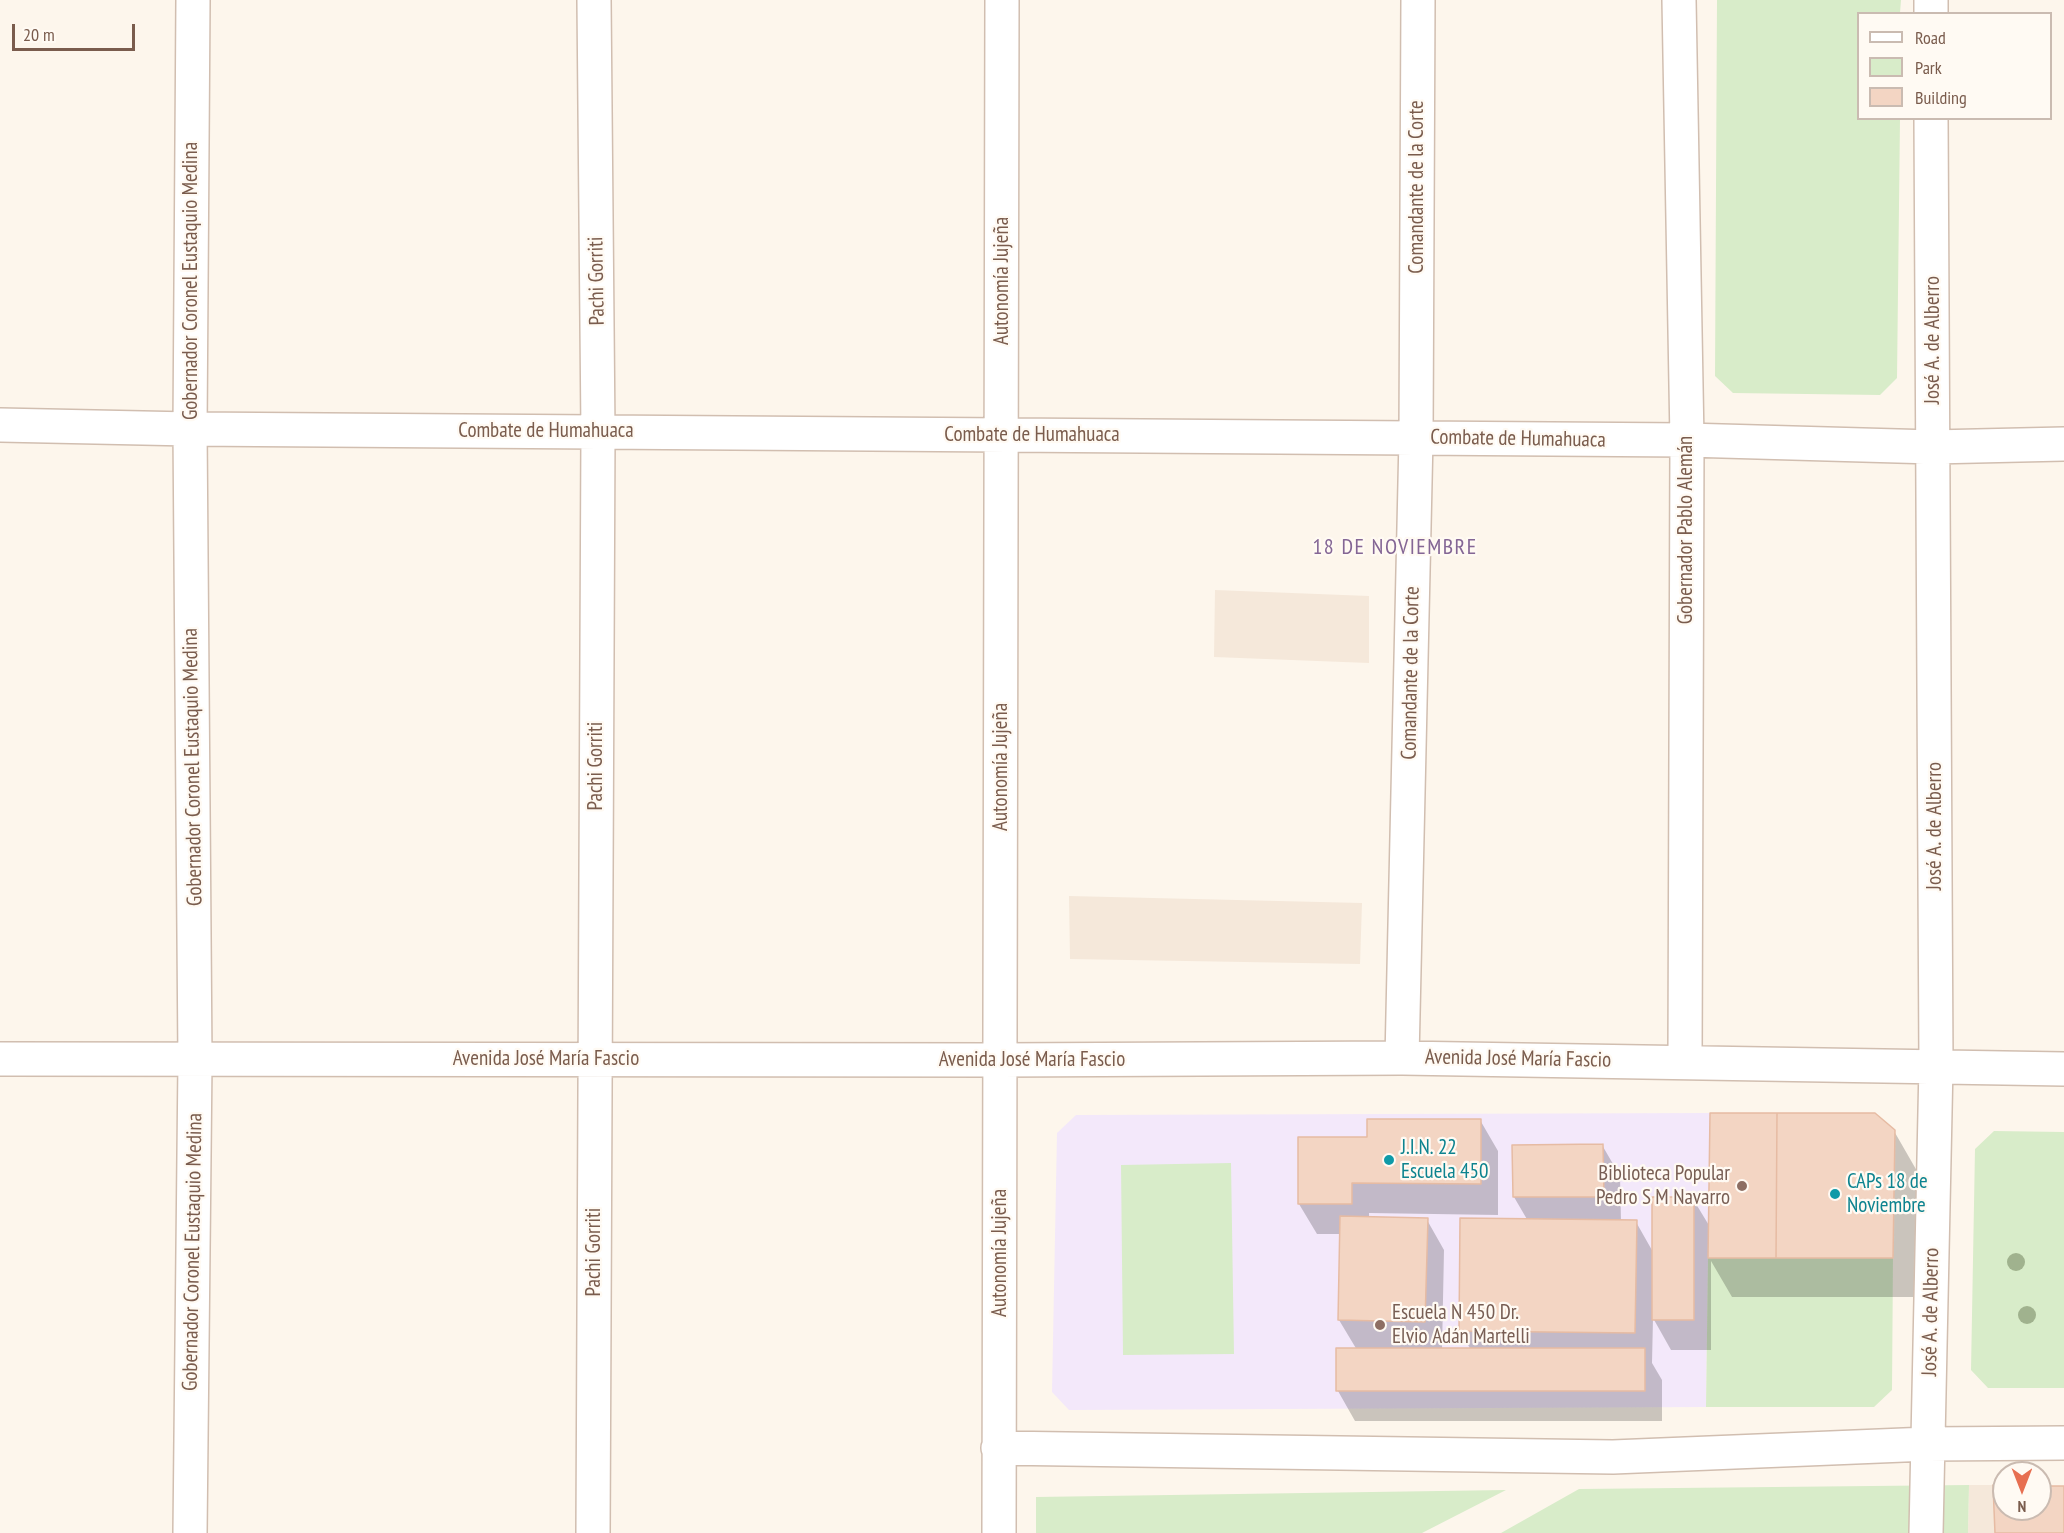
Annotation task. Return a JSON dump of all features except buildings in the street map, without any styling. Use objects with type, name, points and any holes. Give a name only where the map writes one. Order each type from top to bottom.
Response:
[{"type":"street","name":"Gobernador Coronel Eustaquio Medina","points":[[190,1533],[195,1061],[190,429],[193,0]]},
{"type":"street","name":"Pachi Gorriti","points":[[593,1533],[598,432],[594,0]]},
{"type":"street","name":"Autonomía Jujeña","points":[[999,1533],[1002,0]]},
{"type":"street","name":"Comandante de la Corte","points":[[1402,1058],[1416,438],[1418,0]]},
{"type":"street","name":"Gobernador Pablo Alemán","points":[[1679,0],[1687,441],[1685,1060]]},
{"type":"street","name":"José A. de Alberro","points":[[1926,1533],[1936,1065],[1931,120]]},
{"type":"street","name":"Combate de Humahuaca","points":[[0,425],[190,429],[1687,441],[1933,447],[2064,444]]},
{"type":"street","name":"Avenida José María Fascio","points":[[0,1059],[195,1061],[595,1058],[1001,1060],[1402,1058],[1685,1060],[2064,1069]]},
{"type":"street","points":[[998,1448],[1613,1457],[1928,1444],[2064,1443]]},
{"type":"shaded area","points":[[1215,590],[1369,596],[1369,663],[1214,657]]},
{"type":"shaded area","points":[[1069,896],[1362,903],[1360,964],[1070,959]]},
{"type":"shaded area","name":"Escuela N 450 Dr. Elvio Adán Martelli","points":[[1710,1113],[1706,1407],[1069,1410],[1052,1392],[1057,1133],[1076,1115]]},
{"type":"shaded area","points":[[1969,1485],[1992,1485],[1992,1521],[1994,1521],[1995,1533],[1968,1533]]},
{"type":"green space","points":[[1717,0],[1901,0],[1900,12],[1857,12],[1857,120],[1900,120],[1897,378],[1880,395],[1733,393],[1715,376]]},
{"type":"green space","points":[[1994,1131],[2064,1132],[2064,1388],[1988,1388],[1971,1370],[1975,1149]]},
{"type":"green space","points":[[1231,1163],[1234,1354],[1123,1355],[1121,1165]]},
{"type":"green space","points":[[1708,1258],[1893,1258],[1892,1390],[1874,1407],[1706,1407]]},
{"type":"green space","points":[[1969,1485],[1968,1533],[1501,1533],[1579,1489]]},
{"type":"green space","points":[[1506,1490],[1422,1533],[1036,1533],[1036,1497]]},
{"type":"place","name":"J.I.N. 22 Escuela 450","points":[[1389,1160]]},
{"type":"place","name":"Biblioteca Popular Pedro S M Navarro","points":[[1742,1186]]},
{"type":"place","name":"CAPs 18 de Noviembre","points":[[1835,1194]]},
{"type":"place","name":"Escuela N 450 Dr. Elvio Adán Martelli","points":[[1380,1325]]},
{"type":"district","name":"18 DE NOVIEMBRE","points":[[1395,548]]}]
